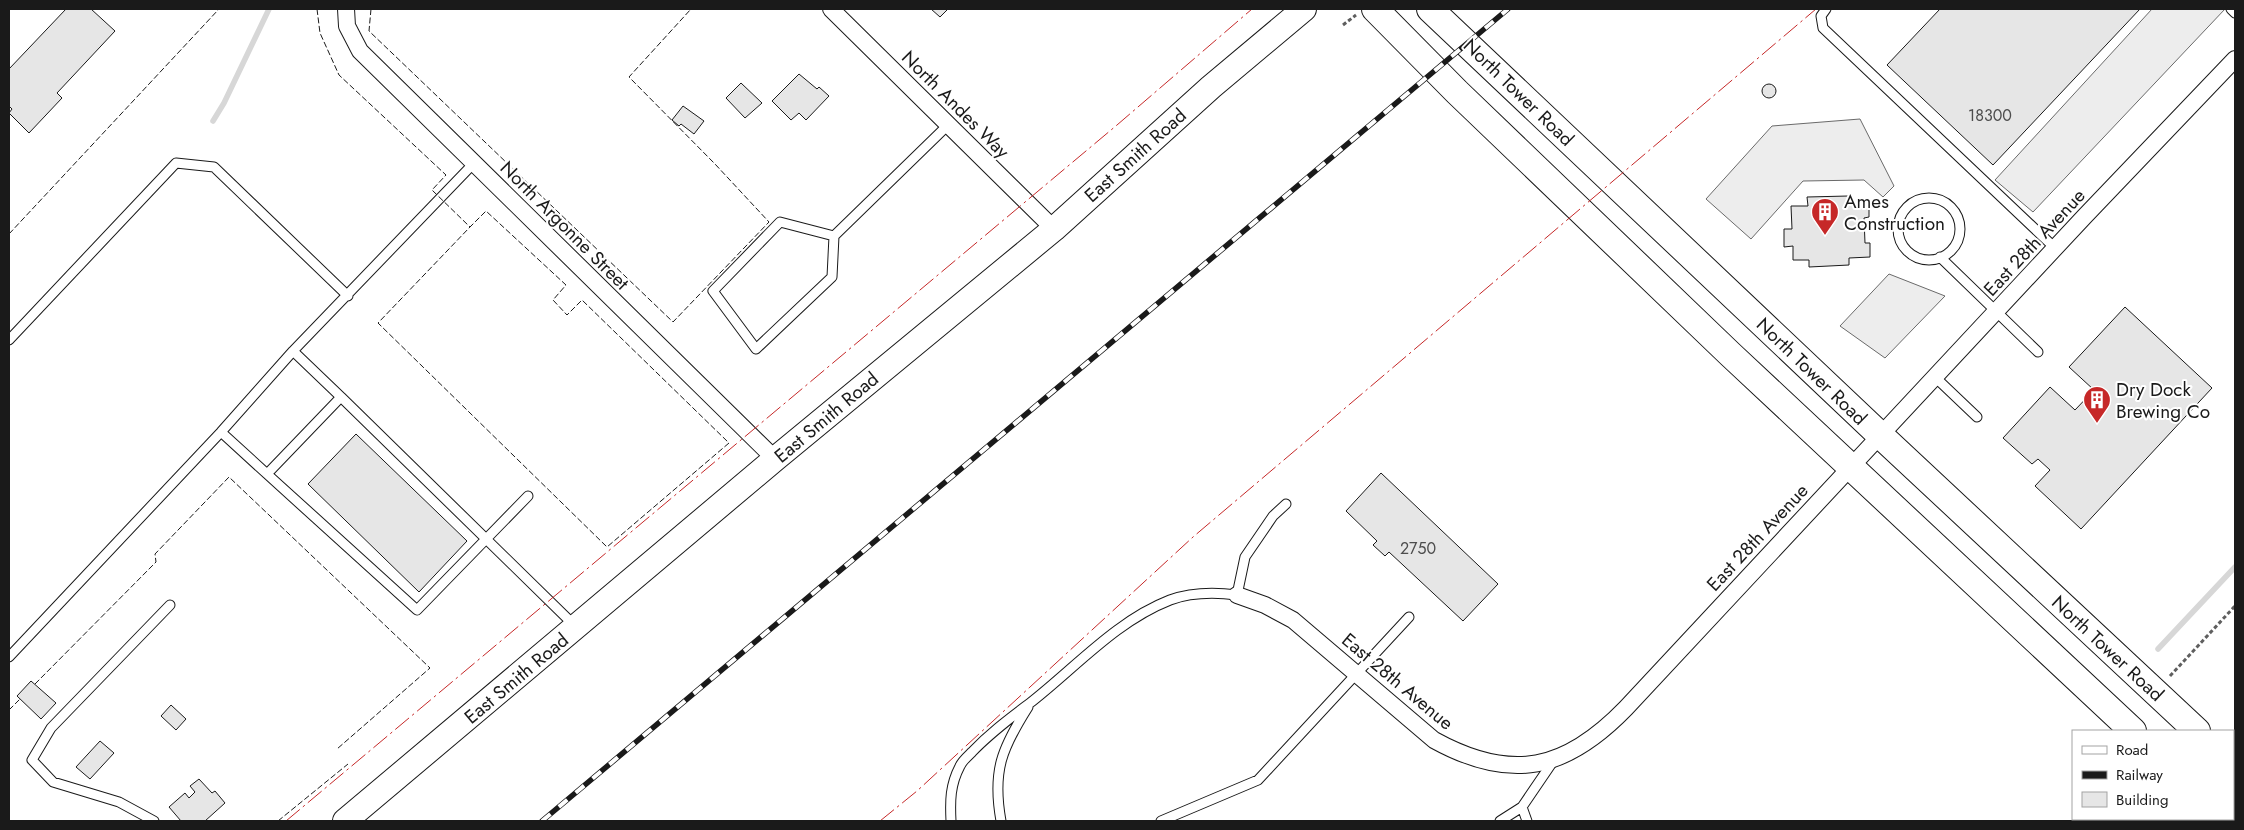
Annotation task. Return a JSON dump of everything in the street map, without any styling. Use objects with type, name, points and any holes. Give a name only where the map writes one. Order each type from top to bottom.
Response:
[{"type":"main road","points":[[1375,9],[1457,92],[1850,467],[2132,730]]},
{"type":"main road","name":"North Tower Road","points":[[1430,9],[2195,730]]},
{"type":"street","name":"North Argonne Street","points":[[346,9],[347,26],[360,51],[775,459]]},
{"type":"street","name":"North Andes Way","points":[[831,9],[1054,228]]},
{"type":"street","name":"East Smith Road","points":[[345,821],[775,459],[1054,228],[1211,87],[1304,9]]},
{"type":"street","name":"East 28th Avenue","points":[[1237,594],[1265,605],[1293,620],[1434,740],[1472,759],[1511,766],[1529,765],[1554,760],[1591,741],[1608,727],[2055,248],[2235,59]]},
{"type":"lane","points":[[1826,9],[1821,16],[1823,28],[2055,248]]},
{"type":"lane","points":[[2231,9],[2235,13]]},
{"type":"lane","points":[[834,236],[780,222],[713,291],[756,349],[832,277],[834,236],[948,125]]},
{"type":"lane","points":[[9,340],[176,163],[214,167],[348,296]]},
{"type":"lane","points":[[9,657],[221,432],[293,351],[474,163]]},
{"type":"lane","points":[[1935,198],[1952,208],[1957,216],[1959,226],[1955,245],[1949,252],[1940,257],[1930,259],[1915,256],[1903,246],[1898,236],[1898,225],[1901,215],[1907,206],[1916,200],[1935,198]]},
{"type":"lane","points":[[1940,257],[2038,352]]},
{"type":"lane","points":[[293,351],[576,627]]},
{"type":"lane","points":[[1934,377],[1977,417]]},
{"type":"lane","points":[[267,474],[341,397]]},
{"type":"lane","points":[[221,432],[416,610],[528,496]]},
{"type":"lane","points":[[951,821],[949,796],[960,764],[992,731],[1031,702],[1093,650],[1150,609],[1193,594],[1216,592],[1237,594],[1245,557],[1273,516],[1286,504]]},
{"type":"lane","points":[[154,821],[119,802],[53,782],[32,760],[51,728],[170,605]]},
{"type":"lane","points":[[1161,821],[1258,780],[1409,617]]},
{"type":"lane","points":[[1001,821],[997,797],[999,768],[1008,739],[1031,702]]},
{"type":"lane","points":[[1500,821],[1522,807],[1554,760]]},
{"type":"lane","points":[[1522,807],[1527,821]]},
{"type":"path","points":[[2172,674],[2235,606]]},
{"type":"shaded area","points":[[2152,9],[2225,9],[2033,212],[1995,180]]},
{"type":"shaded area","points":[[1860,119],[1894,186],[1883,197],[1864,180],[1803,181],[1751,239],[1706,199],[1772,126]]},
{"type":"shaded area","points":[[1889,274],[1945,296],[1885,358],[1840,326]]},
{"type":"building","points":[[66,9],[91,9],[115,31],[57,93],[62,98],[29,133],[9,113],[12,109],[9,106],[9,69]]},
{"type":"building","points":[[931,9],[948,9],[940,17]]},
{"type":"building","points":[[1940,9],[2140,9],[1993,165],[1887,65]]},
{"type":"building","points":[[799,74],[829,96],[806,120],[799,113],[791,120],[772,101]]},
{"type":"building","points":[[741,83],[762,103],[745,118],[726,98]]},
{"type":"building","points":[[1769,84],[1774,86],[1776,91],[1774,96],[1769,98],[1764,96],[1762,91],[1764,86]]},
{"type":"building","points":[[683,106],[704,121],[694,134],[672,120]]},
{"type":"building","name":"Ames Construction","points":[[1848,196],[1848,204],[1869,204],[1869,217],[1864,218],[1865,243],[1870,243],[1870,257],[1849,258],[1849,265],[1809,267],[1809,260],[1793,260],[1793,246],[1784,247],[1784,229],[1792,229],[1791,206],[1808,206],[1807,197]]},
{"type":"building","name":"Dry Dock Brewing Co","points":[[2125,307],[2212,388],[2081,529],[2035,486],[2050,470],[2038,459],[2032,464],[2003,438],[2050,387],[2075,410],[2094,390],[2069,367]]},
{"type":"building","points":[[356,434],[467,541],[419,592],[308,484]]},
{"type":"building","points":[[1381,473],[1498,584],[1463,621],[1389,552],[1385,556],[1373,545],[1377,541],[1346,511]]},
{"type":"building","points":[[31,681],[56,703],[41,719],[17,696]]},
{"type":"building","points":[[171,705],[186,719],[176,730],[161,716]]},
{"type":"building","points":[[100,741],[114,753],[90,779],[76,767]]},
{"type":"building","points":[[199,779],[212,793],[215,791],[225,803],[205,821],[181,821],[169,807],[185,793],[189,798],[195,792],[190,786]]},
{"type":"waterway","points":[[213,121],[224,103],[269,9]]},
{"type":"waterway","points":[[2158,649],[2235,567]]},
{"type":"railway","points":[[542,821],[1508,9]]},
{"type":"fence","points":[[9,234],[219,9]]},
{"type":"fence","points":[[317,9],[320,33],[339,75],[446,175],[432,190],[470,227],[486,211],[566,285],[553,300],[567,315],[582,300],[729,443],[607,547],[378,323],[470,227]]},
{"type":"fence","points":[[371,9],[369,31],[673,322],[769,222],[629,77],[691,9]]},
{"type":"fence","points":[[35,684],[156,562],[155,554],[229,477],[430,668],[337,749]]},
{"type":"fence","points":[[9,710],[20,699]]},
{"type":"fence","points":[[278,821],[348,764]]},
{"type":"power","points":[[286,821],[1117,125],[1252,9]]},
{"type":"power","points":[[880,821],[917,791],[1193,537],[1816,9]]},
{"type":"place","name":"Ames Construction","points":[[1825,236]]},
{"type":"place","name":"Dry Dock Brewing Co","points":[[2097,424]]}]
